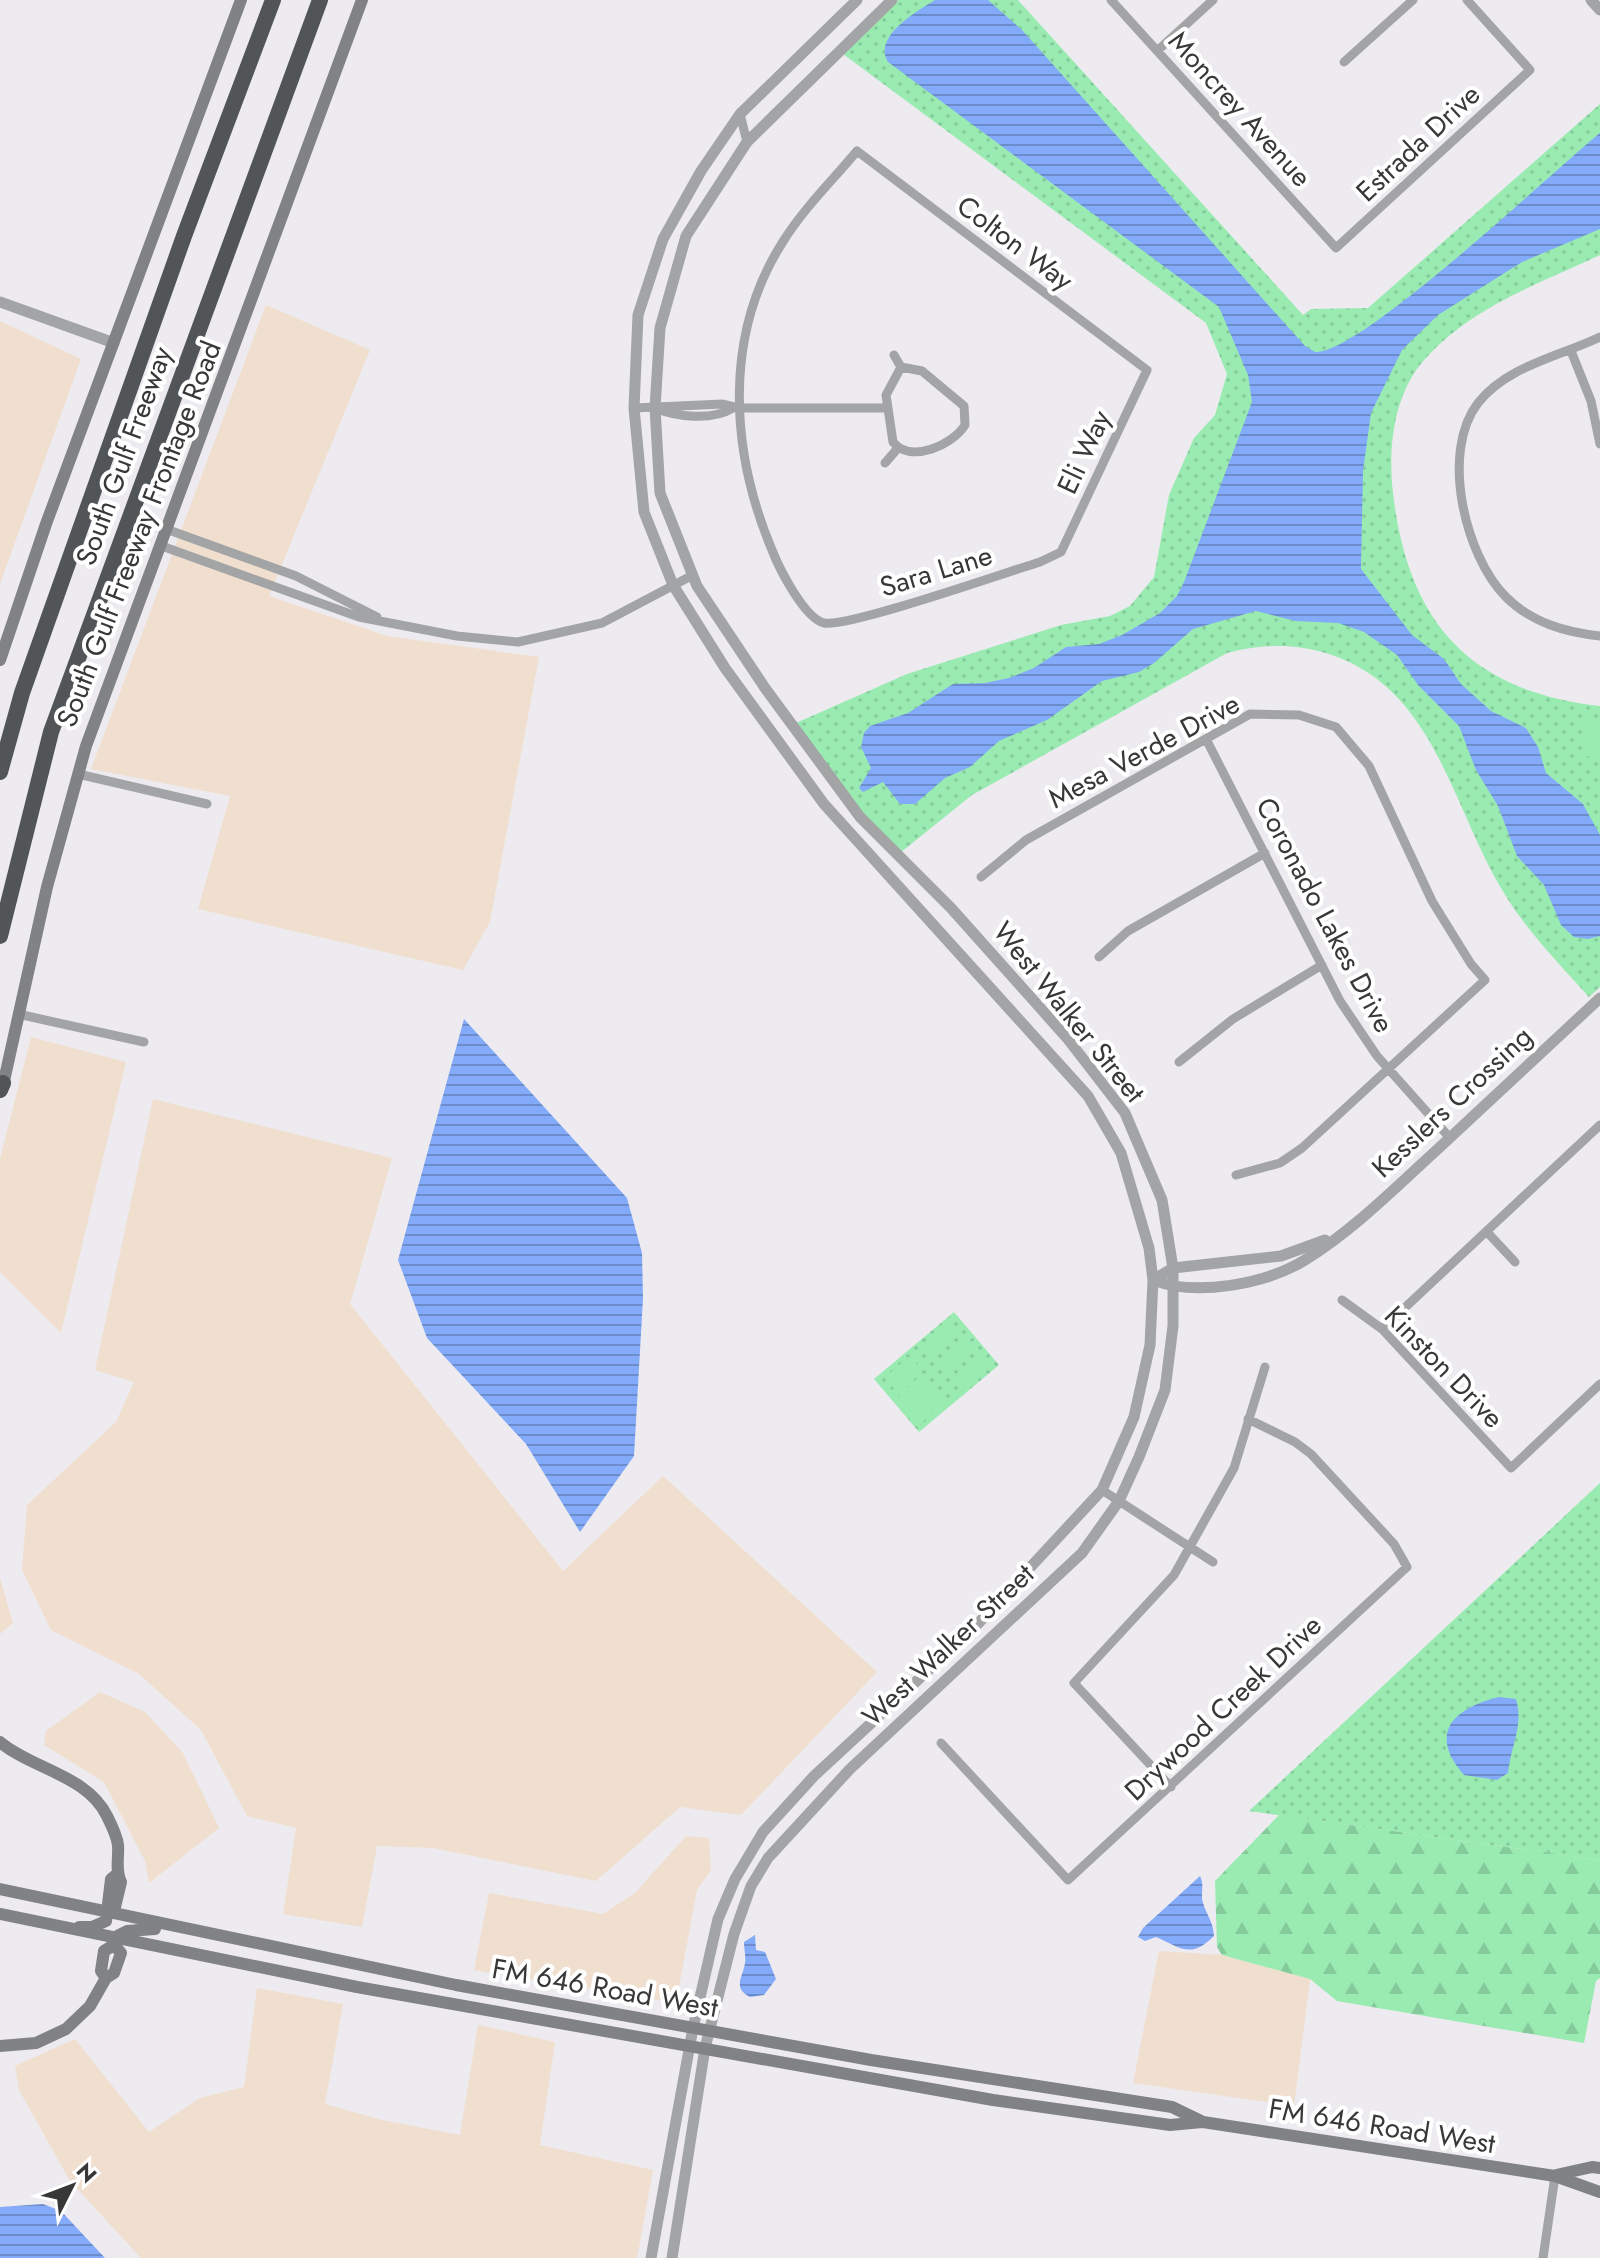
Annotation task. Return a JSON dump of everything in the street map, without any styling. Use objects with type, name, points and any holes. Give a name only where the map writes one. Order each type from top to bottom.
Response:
[{"type":"highway","name":"South Gulf Freeway","points":[[0,772],[22,693],[184,236],[273,0]]},
{"type":"highway","name":"South Gulf Freeway","points":[[0,936],[51,732],[320,0]]},
{"type":"main road","points":[[0,660],[3,640],[241,0]]},
{"type":"main road","name":"South Gulf Freeway Frontage Road","points":[[1,1090],[78,774],[159,545],[362,0]]},
{"type":"main road","points":[[0,1742],[93,1796],[106,1813],[118,1842],[117,1874],[111,1879],[106,1905],[109,1913],[100,1926],[53,1926]]},
{"type":"main road","name":"FM 646 Road West","points":[[0,1889],[386,1972],[883,2062],[1172,2107],[1203,2122]]},
{"type":"main road","name":"FM 646 Road West","points":[[0,1914],[114,1942],[1007,2102],[1170,2125],[1203,2122],[1555,2176],[1600,2192]]},
{"type":"main road","points":[[0,2046],[36,2043],[66,2029],[85,2012],[106,1978],[114,1973],[121,1953],[114,1942],[127,1931],[165,1926]]},
{"type":"main road","name":"FM 646 Road West","points":[[1555,2176],[1600,2168]]},
{"type":"street","name":"West Walker Street","points":[[651,2258],[689,2045],[718,1919],[735,1879],[763,1832],[814,1776],[974,1628],[1102,1490],[1134,1417],[1150,1345],[1153,1280],[1149,1248],[1121,1153],[1088,1096],[824,804],[725,668],[673,585],[644,512],[634,408],[638,315],[663,239],[701,171],[740,114],[857,0]]},
{"type":"street","name":"West Walker Street","points":[[672,2258],[705,2048],[734,1934],[751,1886],[768,1858],[850,1769],[1082,1553],[1119,1501],[1165,1390],[1173,1268],[1162,1200],[1125,1113],[1067,1038],[962,919],[860,817],[765,688],[693,575],[660,493],[655,408],[660,328],[686,236],[747,142],[892,0]]},
{"type":"street","name":"Moncrey Avenue","points":[[1111,0],[1336,248]]},
{"type":"street","points":[[1157,51],[1213,0]]},
{"type":"street","points":[[1344,62],[1413,0]]},
{"type":"street","name":"Estrada Drive","points":[[1336,248],[1530,70],[1467,0]]},
{"type":"street","points":[[1591,0],[1600,10]]},
{"type":"street","points":[[740,114],[747,142]]},
{"type":"street","name":"Colton Way","points":[[736,408],[741,356],[758,290],[777,252],[806,208],[857,151],[1147,370]]},
{"type":"street","points":[[0,302],[114,343]]},
{"type":"street","points":[[1600,337],[1508,374],[1490,389],[1465,425],[1459,470],[1474,547],[1505,596],[1525,612],[1553,627],[1600,636]]},
{"type":"street","points":[[1571,351],[1591,401],[1600,444]]},
{"type":"street","points":[[894,355],[901,367]]},
{"type":"street","points":[[901,367],[913,368],[932,377],[958,399],[967,415],[965,425],[952,440],[912,452],[898,448],[891,434],[887,408],[890,384],[901,367]]},
{"type":"street","name":"Eli Way","points":[[1061,552],[1147,370]]},
{"type":"street","points":[[634,408],[723,404],[736,408],[887,408]]},
{"type":"street","name":"Sara Lane","points":[[736,408],[759,520],[789,583],[809,613],[821,623],[874,614],[1040,562],[1061,552]]},
{"type":"street","points":[[885,463],[898,448]]},
{"type":"street","points":[[166,529],[296,576],[363,606],[380,618]]},
{"type":"street","points":[[159,545],[359,617],[380,618],[457,636],[518,642],[602,623],[693,575]]},
{"type":"street","name":"Mesa Verde Drive","points":[[981,877],[1026,840],[1250,714],[1299,715],[1336,727],[1369,766],[1432,901],[1471,964],[1485,980],[1388,1069]]},
{"type":"street","name":"Coronado Lakes Drive","points":[[1206,739],[1340,1001],[1388,1069],[1450,1138]]},
{"type":"street","points":[[78,774],[207,804]]},
{"type":"street","points":[[1099,957],[1128,931],[1265,853]]},
{"type":"street","points":[[1179,1062],[1233,1019],[1322,965]]},
{"type":"street","name":"Kesslers Crossing","points":[[1153,1280],[1173,1288],[1234,1283],[1272,1275],[1305,1260],[1371,1211],[1600,998]]},
{"type":"street","points":[[18,1014],[144,1042]]},
{"type":"street","points":[[1236,1175],[1280,1163],[1302,1148],[1388,1069]]},
{"type":"street","points":[[1382,1329],[1600,1125]]},
{"type":"street","points":[[1590,1134],[1599,1144]]},
{"type":"street","points":[[1487,1232],[1515,1262]]},
{"type":"street","name":"Kesslers Crossing","points":[[1153,1280],[1173,1268],[1281,1256],[1333,1237]]},
{"type":"street","name":"Kinston Drive","points":[[1342,1300],[1382,1329],[1511,1468],[1600,1384]]},
{"type":"street","points":[[1171,1787],[1074,1683],[1174,1575],[1234,1468],[1265,1367]]},
{"type":"street","name":"Drywood Creek Drive","points":[[941,1743],[1068,1880],[1407,1567],[1394,1544],[1311,1454],[1286,1437],[1248,1419]]},
{"type":"street","points":[[1102,1490],[1213,1562]]},
{"type":"street","points":[[1543,2258],[1555,2176]]},
{"type":"shaded area","points":[[266,305],[370,350],[269,596],[387,636],[539,657],[490,922],[463,970],[198,909],[230,796],[91,769]]},
{"type":"shaded area","points":[[0,321],[81,359],[0,584]]},
{"type":"shaded area","points":[[31,1037],[126,1062],[61,1333],[0,1272],[0,1159]]},
{"type":"shaded area","points":[[153,1099],[392,1158],[350,1304],[563,1571],[663,1476],[877,1672],[741,1815],[680,1807],[596,1881],[433,1848],[377,1846],[362,1927],[283,1914],[296,1828],[247,1816],[201,1730],[139,1674],[51,1630],[22,1570],[27,1505],[116,1422],[134,1382],[95,1370]]},
{"type":"shaded area","points":[[0,1578],[13,1623],[0,1634]]},
{"type":"shaded area","points":[[100,1692],[145,1712],[183,1753],[219,1828],[149,1883],[145,1861],[104,1782],[44,1745],[46,1731]]},
{"type":"shaded area","points":[[686,1836],[709,1838],[711,1870],[697,1890],[676,2003],[474,1970],[489,1893],[603,1914],[635,1893]]},
{"type":"shaded area","points":[[1159,1951],[1222,1955],[1310,1979],[1294,2106],[1133,2083]]},
{"type":"shaded area","points":[[257,1988],[343,2004],[325,2104],[382,2120],[460,2135],[478,2025],[555,2042],[540,2145],[653,2170],[637,2258],[141,2258],[70,2181],[19,2090],[15,2066],[75,2039],[149,2132],[200,2098],[244,2087]]},
{"type":"green space","points":[[898,0],[1018,0],[1303,315],[1311,309],[1368,308],[1600,104],[1600,255],[1503,300],[1480,313],[1438,345],[1420,365],[1404,393],[1394,426],[1391,460],[1401,539],[1413,579],[1431,613],[1453,642],[1481,666],[1514,685],[1554,698],[1600,706],[1600,987],[1589,997],[1533,934],[1504,893],[1437,754],[1417,722],[1394,694],[1365,671],[1329,654],[1278,646],[1227,653],[972,795],[900,853],[865,817],[796,723],[907,674],[1061,625],[1110,616],[1130,606],[1154,577],[1169,495],[1194,438],[1215,415],[1227,374],[1206,323],[843,54]]},
{"type":"green space","points":[[1584,721],[1600,723],[1598,757],[1582,756]]},
{"type":"green space","points":[[954,1312],[999,1365],[919,1432],[874,1379]]},
{"type":"green space","points":[[951,1322],[961,1334],[935,1356],[924,1344]]},
{"type":"green space","points":[[964,1339],[974,1351],[948,1373],[938,1361]]},
{"type":"green space","points":[[978,1355],[988,1367],[962,1389],[952,1377]]},
{"type":"green space","points":[[910,1356],[921,1368],[895,1390],[884,1378]]},
{"type":"green space","points":[[924,1373],[934,1385],[908,1407],[898,1395]]},
{"type":"green space","points":[[937,1389],[947,1401],[921,1423],[911,1411]]},
{"type":"green space","points":[[1600,1483],[1600,1860],[1249,1811]]},
{"type":"green space","points":[[1279,1815],[1600,1860],[1600,1978],[1596,1981],[1584,2043],[1337,2001],[1310,1979],[1222,1955],[1217,1947],[1215,1881]]},
{"type":"water","points":[[935,0],[988,0],[1022,30],[1305,346],[1315,352],[1338,345],[1413,294],[1600,133],[1600,229],[1522,262],[1438,315],[1402,350],[1371,413],[1363,471],[1361,569],[1412,635],[1444,659],[1461,684],[1491,711],[1526,728],[1538,747],[1546,773],[1583,804],[1600,835],[1600,936],[1588,939],[1574,937],[1561,925],[1544,885],[1517,856],[1498,806],[1476,770],[1459,726],[1418,685],[1397,655],[1364,632],[1338,623],[1295,621],[1256,611],[1193,629],[1139,672],[1102,681],[1047,720],[999,741],[970,767],[945,778],[915,804],[900,804],[883,782],[863,792],[859,788],[871,768],[861,747],[864,733],[870,726],[908,713],[953,684],[985,683],[1009,678],[1034,668],[1066,647],[1099,644],[1160,613],[1177,596],[1184,582],[1252,402],[1248,375],[1219,307],[888,62],[886,43],[891,34]]},
{"type":"water","points":[[464,1019],[627,1198],[642,1253],[643,1298],[634,1456],[580,1532],[526,1444],[427,1338],[398,1260]]},
{"type":"water","points":[[1499,1697],[1516,1699],[1518,1708],[1518,1726],[1508,1773],[1497,1780],[1464,1775],[1448,1747],[1447,1735],[1451,1724],[1469,1708]]},
{"type":"water","points":[[1200,1876],[1203,1903],[1214,1936],[1191,1950],[1156,1937],[1145,1941],[1138,1937],[1143,1928]]},
{"type":"water","points":[[755,1935],[756,1950],[765,1952],[776,1979],[764,1995],[750,1997],[741,1990],[740,1982],[745,1963],[744,1942]]},
{"type":"water","points":[[43,2204],[61,2211],[105,2258],[0,2258],[0,2207]]}]
